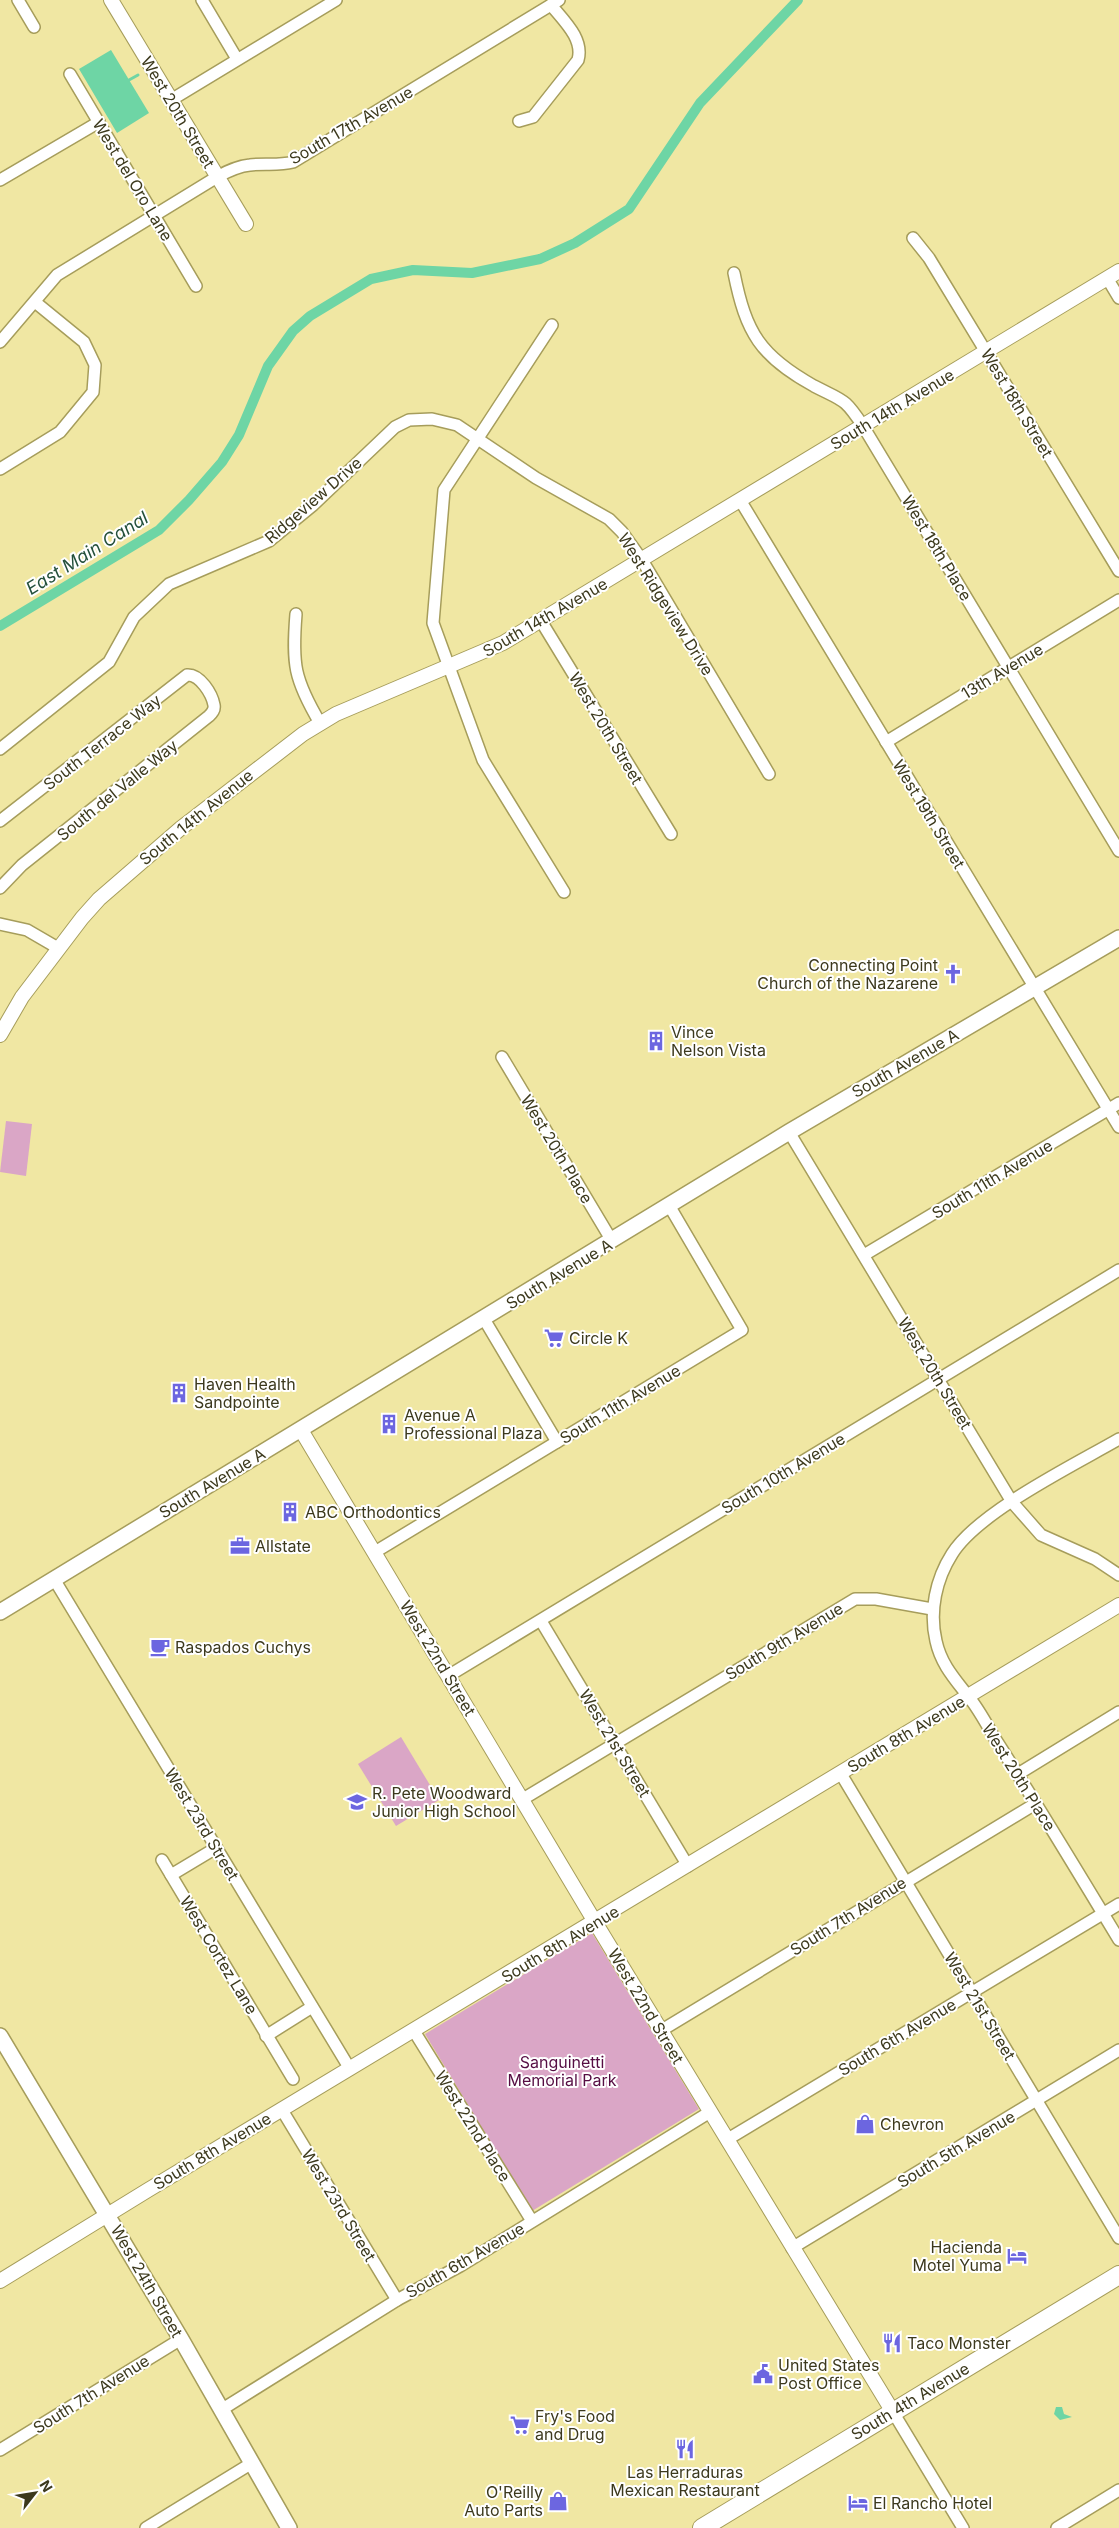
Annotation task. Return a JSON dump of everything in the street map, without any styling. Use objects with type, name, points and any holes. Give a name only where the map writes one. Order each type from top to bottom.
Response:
[{"type":"main road","name":"South Avenue A","points":[[0,1612],[670,1207],[789,1132],[1119,938]]},
{"type":"main road","name":"West 24th Street","points":[[0,2036],[181,2338],[289,2528]]},
{"type":"main road","name":"South 4th Avenue","points":[[702,2528],[1119,2275]]},
{"type":"street","points":[[18,0],[34,27]]},
{"type":"street","name":"West 20th Street","points":[[111,0],[246,224]]},
{"type":"street","points":[[202,0],[237,59]]},
{"type":"street","points":[[171,100],[336,0]]},
{"type":"street","points":[[519,121],[533,117],[578,60],[580,52],[579,42],[555,2]]},
{"type":"street","name":"South 17th Avenue","points":[[0,342],[58,274],[217,177],[237,167],[252,164],[280,165],[293,162],[555,2]]},
{"type":"street","name":"West del Oro Lane","points":[[70,74],[196,286]]},
{"type":"street","points":[[0,180],[98,122]]},
{"type":"street","name":"West 18th Street","points":[[913,238],[928,258],[1119,571]]},
{"type":"street","name":"West 18th Place","points":[[734,273],[745,320],[753,336],[770,356],[815,386],[839,397],[848,404],[863,426],[1119,852]]},
{"type":"street","points":[[1113,275],[1119,298]]},
{"type":"street","name":"South 14th Avenue","points":[[0,1035],[22,997],[58,948],[82,918],[119,880],[255,769],[320,722],[365,701],[482,654],[541,621],[1113,275]]},
{"type":"street","points":[[0,469],[60,432],[93,392],[95,365],[84,342],[34,302]]},
{"type":"street","points":[[552,325],[444,490],[433,623],[482,760],[564,892]]},
{"type":"street","name":"Ridgeview Drive","points":[[0,749],[109,662],[134,617],[170,584],[269,541],[313,505],[394,427],[409,420],[432,418],[457,425],[477,438]]},
{"type":"street","name":"West Ridgeview Drive","points":[[477,438],[536,478],[609,519],[622,532],[642,560],[769,774]]},
{"type":"street","name":"West 19th Street","points":[[740,500],[1119,1127]]},
{"type":"street","name":"13th Avenue","points":[[886,742],[1119,600]]},
{"type":"street","points":[[296,614],[293,646],[297,679],[320,722]]},
{"type":"street","name":"West 20th Street","points":[[541,621],[671,834]]},
{"type":"street","name":"South Terrace Way","points":[[0,821],[187,675],[198,678],[204,685]]},
{"type":"street","name":"South del Valle Way","points":[[0,888],[22,865],[209,716],[214,710],[214,705],[204,685]]},
{"type":"street","points":[[0,924],[27,930],[58,948]]},
{"type":"street","name":"West 20th Place","points":[[502,1057],[612,1241]]},
{"type":"street","name":"South 11th Avenue","points":[[864,1255],[1119,1103]]},
{"type":"street","name":"West 20th Street","points":[[789,1132],[1012,1502],[1041,1535],[1095,1559],[1119,1575]]},
{"type":"street","name":"South 11th Avenue","points":[[375,1552],[742,1330],[670,1207]]},
{"type":"street","name":"South 10th Avenue","points":[[448,1676],[1119,1270]]},
{"type":"street","points":[[484,1319],[558,1442]]},
{"type":"street","name":"West 22nd Street","points":[[301,1430],[595,1922],[963,2528]]},
{"type":"street","points":[[932,1609],[940,1579],[952,1553],[972,1529],[1012,1502],[1119,1439]]},
{"type":"street","name":"West 23rd Street","points":[[54,1579],[350,2069]]},
{"type":"street","name":"South 9th Avenue","points":[[523,1799],[614,1742],[855,1599],[876,1599],[932,1609]]},
{"type":"street","name":"South 8th Avenue","points":[[0,2281],[108,2214],[1119,1605]]},
{"type":"street","name":"West 20th Place","points":[[932,1609],[936,1641],[947,1672],[968,1696],[1119,1940]]},
{"type":"street","name":"West 21st Street","points":[[541,1620],[688,1866]]},
{"type":"street","points":[[1018,1774],[1119,1712]]},
{"type":"street","name":"West 21st Street","points":[[841,1774],[1119,2238]]},
{"type":"street","name":"South 7th Avenue","points":[[662,2030],[905,1881],[1035,1804]]},
{"type":"street","points":[[171,1874],[216,1848]]},
{"type":"street","name":"West Cortez Lane","points":[[162,1860],[293,2079]]},
{"type":"street","name":"South 6th Avenue","points":[[728,2139],[1119,1904]]},
{"type":"street","points":[[266,2036],[312,2006]]},
{"type":"street","name":"West 22nd Place","points":[[414,2031],[532,2221]]},
{"type":"street","name":"South 5th Avenue","points":[[792,2248],[1119,2050]]},
{"type":"street","name":"West 23rd Street","points":[[282,2110],[397,2300]]},
{"type":"street","name":"South 6th Avenue","points":[[221,2410],[397,2300],[460,2266],[710,2112]]},
{"type":"street","name":"South 7th Avenue","points":[[0,2450],[181,2338]]},
{"type":"street","points":[[146,2528],[252,2463]]},
{"type":"street","points":[[1057,2528],[1119,2490]]},
{"type":"green space","points":[[6,1121],[32,1124],[26,1176],[0,1172]]},
{"type":"green space","points":[[401,1737],[439,1800],[396,1826],[358,1764]]},
{"type":"green space","name":"Sanguinetti Memorial Park","points":[[592,1933],[699,2109],[532,2211],[425,2034]]},
{"type":"shaded area","points":[[111,50],[149,113],[117,133],[79,69]]},
{"type":"shaded area","points":[[1056,2407],[1062,2407],[1064,2414],[1072,2417],[1060,2420],[1054,2414]]},
{"type":"waterway","name":"East Main Canal","points":[[0,626],[159,530],[189,500],[222,462],[239,435],[268,366],[293,331],[310,316],[371,279],[413,270],[472,273],[540,259],[575,243],[629,209],[700,103],[798,0]]},
{"type":"waterway","points":[[129,80],[138,75]]},
{"type":"place","name":"Connecting Point Church of the Nazarene","points":[[953,974]]},
{"type":"place","name":"Vince Nelson Vista","points":[[656,1041]]},
{"type":"place","name":"Circle K","points":[[554,1338]]},
{"type":"place","name":"Haven Health Sandpointe","points":[[179,1393]]},
{"type":"place","name":"Avenue A Professional Plaza","points":[[389,1424]]},
{"type":"place","name":"ABC Orthodontics","points":[[290,1512]]},
{"type":"place","name":"Allstate","points":[[240,1546]]},
{"type":"place","name":"Raspados Cuchys","points":[[160,1647]]},
{"type":"place","name":"R. Pete Woodward Junior High School","points":[[357,1802]]},
{"type":"place","name":"Chevron","points":[[865,2124]]},
{"type":"place","name":"Hacienda Motel Yuma","points":[[1017,2256]]},
{"type":"place","name":"Taco Monster","points":[[892,2343]]},
{"type":"place","name":"United States Post Office","points":[[763,2374]]},
{"type":"place","name":"Fry's Food and Drug","points":[[520,2425]]},
{"type":"place","name":"Las Herraduras Mexican Restaurant","points":[[685,2449]]},
{"type":"place","name":"O'Reilly Auto Parts","points":[[558,2501]]},
{"type":"place","name":"El Rancho Hotel","points":[[858,2503]]}]
